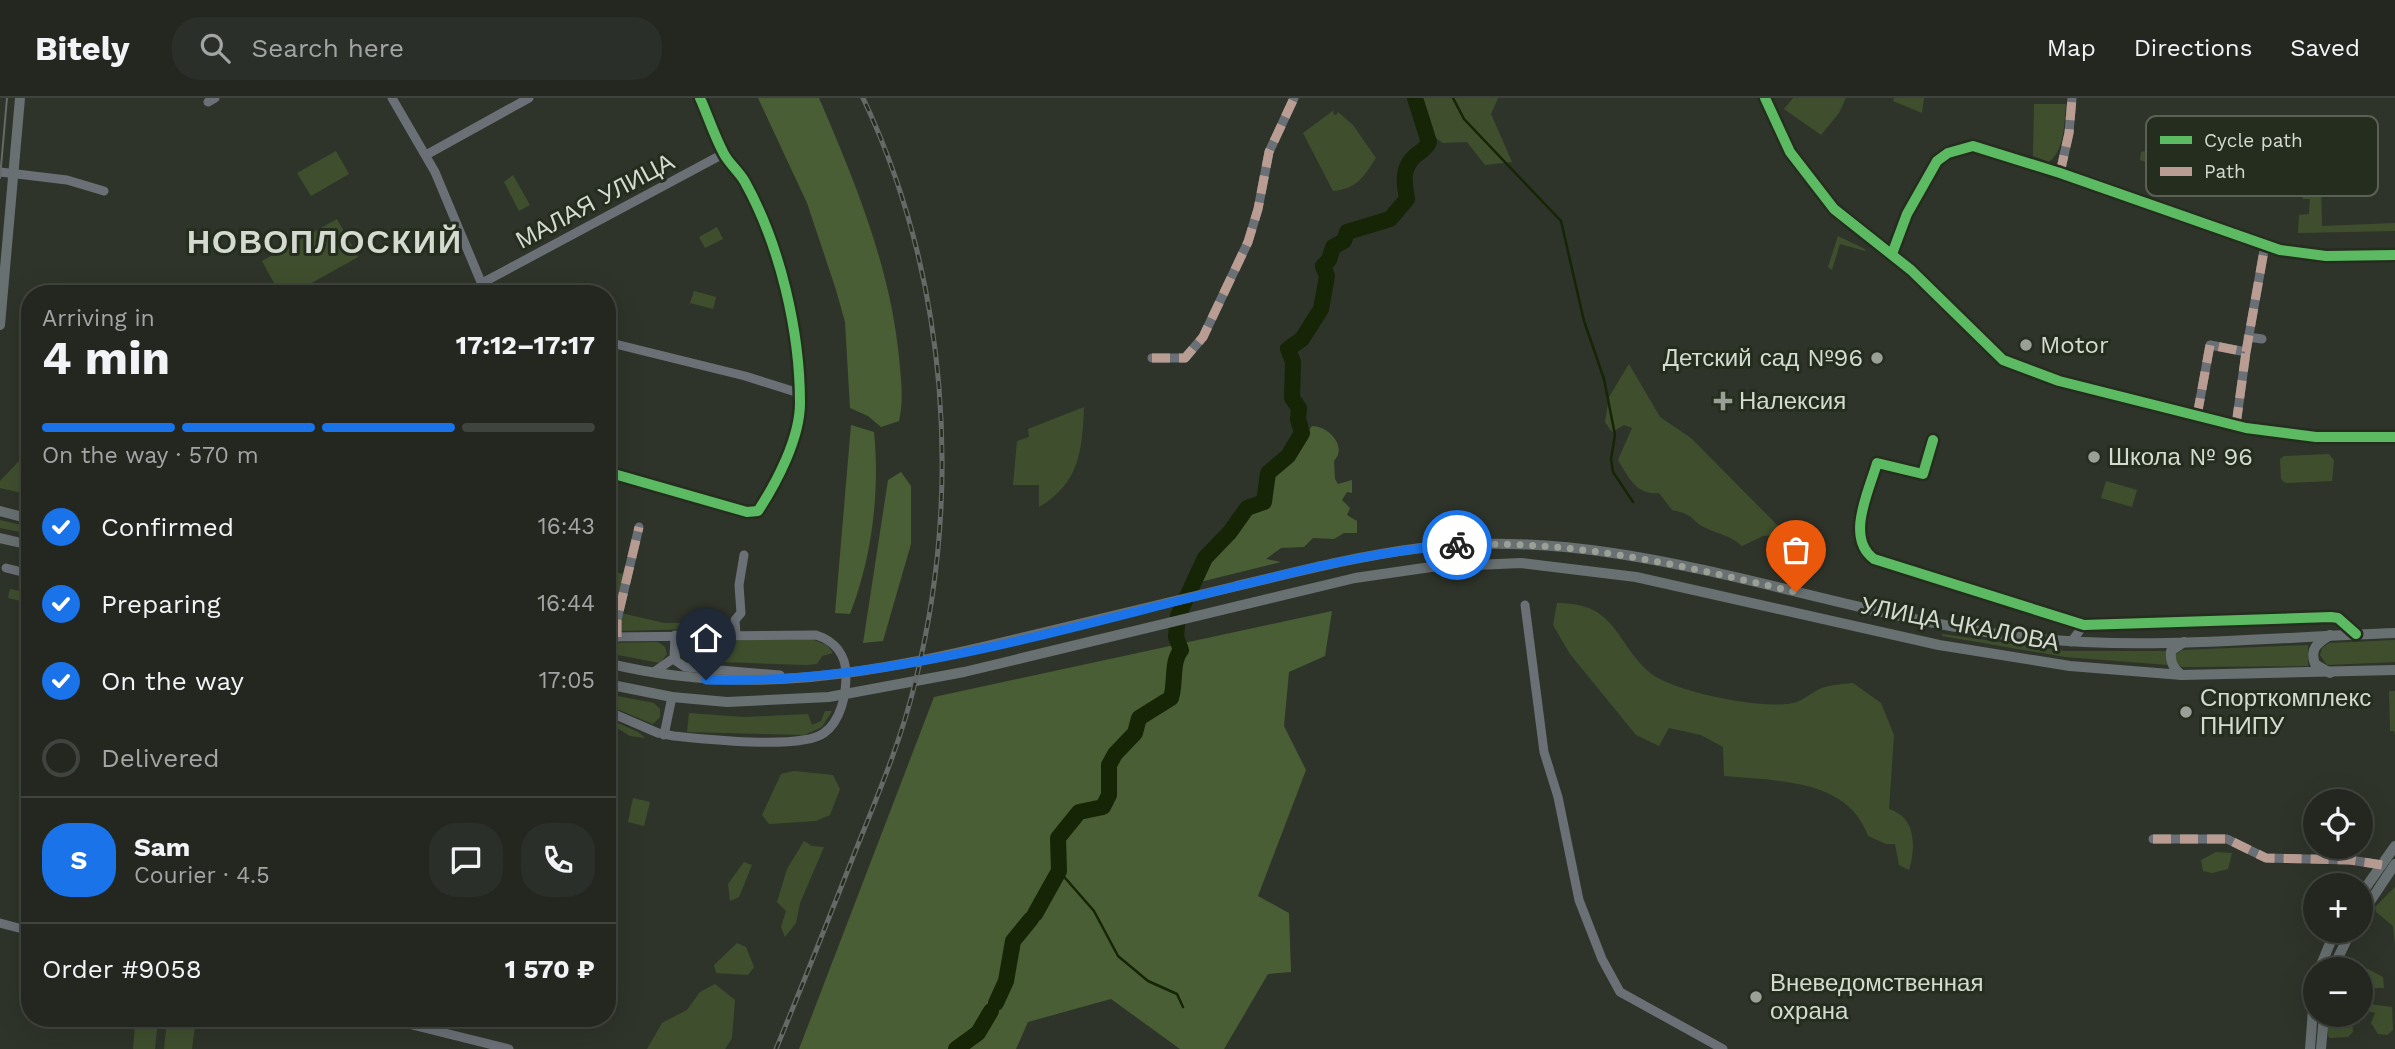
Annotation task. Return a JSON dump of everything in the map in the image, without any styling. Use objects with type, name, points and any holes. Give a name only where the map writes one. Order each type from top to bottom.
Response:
[{"type":"main road","points":[[0,325],[20,98]]},
{"type":"main road","points":[[0,511],[21,517]]},
{"type":"main road","points":[[0,538],[21,543]]},
{"type":"main road","name":"УЛИЦА ЧКАЛОВА","points":[[616,665],[706,680],[809,679],[924,660],[1350,559],[1428,547],[1476,544],[1563,546],[1640,556],[1947,625],[2071,642],[2184,642],[2395,632]]},
{"type":"main road","name":"УЛИЦА ЧКАЛОВА","points":[[616,686],[672,697],[749,704],[856,693],[964,671],[1355,579],[1431,567],[1510,563],[1560,566],[1636,577],[1975,651],[2070,666],[2182,676],[2395,670]]},
{"type":"main road","points":[[2330,635],[2314,646],[2312,656],[2315,664],[2331,673]]},
{"type":"main road","points":[[2182,676],[2174,670],[2171,651],[2184,642]]},
{"type":"main road","points":[[2373,877],[2395,846]]},
{"type":"main road","points":[[2373,897],[2395,864]]},
{"type":"main road","points":[[2310,1049],[2312,1027]]},
{"type":"main road","points":[[2321,1049],[2322,1027]]},
{"type":"street","points":[[393,98],[426,155],[484,285]]},
{"type":"street","points":[[426,155],[530,98]]},
{"type":"street","points":[[616,475],[747,512],[758,510],[779,478],[795,427],[800,404],[794,340],[778,261],[745,182],[723,154],[700,98]]},
{"type":"street","points":[[1152,358],[1185,358],[1199,345],[1250,235],[1269,152],[1294,98]]},
{"type":"street","points":[[1765,98],[1790,152],[1821,194],[1843,217],[1892,254],[2003,360],[2059,381],[2236,425],[2316,437],[2395,437]]},
{"type":"street","points":[[2060,173],[2069,133],[2071,98]]},
{"type":"street","points":[[1892,254],[1907,214],[1937,161],[1948,153],[1973,146],[2060,173],[2264,246],[2326,256],[2395,255]]},
{"type":"street","name":"МАЛАЯ УЛИЦА","points":[[484,282],[723,154]]},
{"type":"street","points":[[0,172],[67,180],[104,191]]},
{"type":"street","points":[[2236,425],[2264,246]]},
{"type":"street","points":[[2249,337],[2262,339]]},
{"type":"street","points":[[616,344],[745,376],[799,393]]},
{"type":"street","points":[[2197,416],[2210,345],[2246,352]]},
{"type":"street","points":[[1933,440],[1923,474],[1877,463],[1859,534],[1867,554],[1912,573],[2084,625],[2338,618],[2356,634]]},
{"type":"street","points":[[616,624],[639,527]]},
{"type":"street","points":[[736,634],[735,620],[741,613],[739,585],[744,555]]},
{"type":"street","points":[[6,568],[21,572]]},
{"type":"street","points":[[1525,605],[1544,752],[1558,797],[1579,900],[1602,959],[1620,992],[1723,1049]]},
{"type":"street","points":[[616,609],[620,610]]},
{"type":"street","points":[[2071,642],[2084,625]]},
{"type":"street","points":[[616,637],[808,634],[834,644],[844,660],[846,680],[842,705],[833,724],[816,738],[798,741],[664,734],[616,715]]},
{"type":"street","points":[[675,635],[678,663],[690,668],[809,679]]},
{"type":"street","points":[[654,672],[670,663],[675,654]]},
{"type":"street","points":[[664,734],[672,697]]},
{"type":"street","points":[[2153,839],[2227,839],[2266,858],[2350,860],[2382,865]]},
{"type":"street","points":[[0,923],[21,929]]},
{"type":"street","points":[[420,1027],[509,1049]]},
{"type":"green space","points":[[758,98],[819,98],[858,193],[888,290],[901,374],[899,421],[881,427],[868,416],[850,408],[845,322],[836,290],[807,203]]},
{"type":"green space","points":[[1420,98],[1498,98],[1491,114],[1512,162],[1485,165],[1467,142],[1443,143],[1417,125]]},
{"type":"green space","points":[[1793,98],[1846,98],[1839,113],[1821,135],[1784,109]]},
{"type":"green space","points":[[1894,98],[1924,98],[1922,113],[1893,101]]},
{"type":"green space","points":[[2034,104],[2066,104],[2061,143],[2049,162],[2033,156]]},
{"type":"green space","points":[[1334,110],[1333,114],[1338,112],[1353,125],[1376,158],[1354,185],[1333,191],[1303,133]]},
{"type":"green space","points":[[336,151],[349,174],[311,196],[297,173]]},
{"type":"green space","points":[[2146,151],[2146,162],[2140,160],[2141,152]]},
{"type":"green space","points":[[513,175],[530,205],[519,211],[504,182]]},
{"type":"green space","points":[[2302,196],[2321,196],[2322,226],[2395,223],[2395,231],[2298,233],[2299,215],[2309,214],[2310,199],[2303,199]]},
{"type":"green space","points":[[337,219],[358,257],[308,285],[275,285],[262,261]]},
{"type":"green space","points":[[717,227],[723,239],[705,248],[699,237]]},
{"type":"green space","points":[[1838,236],[1865,251],[1840,244],[1832,270],[1828,267]]},
{"type":"green space","points":[[694,291],[716,297],[713,309],[690,303]]},
{"type":"green space","points":[[1629,364],[1660,417],[1691,438],[1786,534],[1763,536],[1742,546],[1701,525],[1690,516],[1672,510],[1659,493],[1644,491],[1634,484],[1618,460],[1632,428],[1624,425],[1612,432],[1605,422],[1609,397]]},
{"type":"green space","points":[[1084,407],[1080,451],[1071,476],[1053,498],[1039,507],[1039,485],[1013,485],[1017,441],[1029,437],[1028,429]]},
{"type":"green space","points":[[851,425],[874,432],[876,478],[869,547],[850,614],[835,613]]},
{"type":"green space","points":[[1312,426],[1330,433],[1337,443],[1339,449],[1334,461],[1335,479],[1338,484],[1352,480],[1352,493],[1347,492],[1342,500],[1350,508],[1347,515],[1357,521],[1357,533],[1344,533],[1334,539],[1313,538],[1304,547],[1281,548],[1266,559],[1281,562],[1196,583],[1207,558],[1234,532],[1248,510],[1264,505],[1272,473],[1290,458]]},
{"type":"green space","points":[[2329,454],[2334,460],[2332,481],[2285,483],[2281,479],[2280,459],[2284,456]]},
{"type":"green space","points":[[19,461],[21,462],[21,493],[0,488],[0,481]]},
{"type":"green space","points":[[901,472],[911,486],[911,544],[883,641],[863,643],[888,480]]},
{"type":"green space","points":[[2106,481],[2137,490],[2132,507],[2101,498]]},
{"type":"green space","points":[[0,520],[21,525],[21,532],[0,528]]},
{"type":"green space","points":[[616,572],[627,575],[620,602],[616,601]]},
{"type":"green space","points":[[10,589],[21,591],[21,601],[8,598]]},
{"type":"green space","points":[[1557,603],[1591,609],[1603,616],[1649,672],[1677,686],[1741,702],[1779,704],[1797,702],[1826,687],[1853,683],[1881,703],[1894,735],[1889,809],[1905,819],[1912,834],[1913,852],[1909,870],[1899,865],[1895,844],[1886,844],[1868,836],[1858,817],[1844,803],[1827,793],[1787,782],[1724,776],[1723,747],[1701,735],[1669,728],[1659,746],[1636,735],[1570,654],[1553,625]]},
{"type":"green space","points":[[1332,611],[1325,656],[1289,672],[1284,726],[1306,770],[1258,896],[1289,913],[1291,972],[1268,974],[1224,1049],[1180,1049],[1111,999],[1028,1022],[1016,1049],[799,1049],[934,697]]},
{"type":"green space","points":[[621,613],[664,623],[690,623],[690,629],[620,631]]},
{"type":"green space","points":[[729,622],[722,629],[695,629],[695,623]]},
{"type":"green space","points":[[1942,634],[2065,651],[2167,651],[2168,665],[2065,657]]},
{"type":"green space","points":[[811,639],[827,645],[833,653],[822,656],[817,664],[807,665],[696,661],[695,641]]},
{"type":"green space","points":[[2395,640],[2395,662],[2327,665],[2320,655],[2322,648],[2329,643]]},
{"type":"green space","points":[[658,642],[665,647],[667,654],[660,663],[616,655],[616,643]]},
{"type":"green space","points":[[2308,645],[2308,666],[2182,667],[2176,664],[2175,655],[2182,650]]},
{"type":"green space","points":[[2389,691],[2395,691],[2395,735],[2394,731],[2390,731]]},
{"type":"green space","points":[[616,696],[654,703],[660,709],[660,717],[653,724],[616,709]]},
{"type":"green space","points":[[825,711],[832,711],[822,727],[804,735],[687,732],[689,713],[744,717],[808,714],[812,725],[821,721]]},
{"type":"green space","points":[[616,722],[645,738],[630,736],[616,727]]},
{"type":"green space","points":[[794,771],[833,775],[840,789],[830,815],[816,821],[769,824],[762,815],[781,774]]},
{"type":"green space","points":[[633,798],[650,802],[644,826],[628,822]]},
{"type":"green space","points":[[804,841],[812,846],[824,847],[800,903],[796,923],[785,937],[781,927],[786,911],[777,902],[787,869]]},
{"type":"green space","points":[[2216,852],[2232,853],[2228,869],[2212,873],[2203,871],[2201,860]]},
{"type":"green space","points":[[744,862],[752,865],[739,897],[730,901],[728,884]]},
{"type":"green space","points":[[2395,887],[2395,945],[2393,926],[2376,912],[2375,907]]},
{"type":"green space","points":[[737,943],[746,947],[754,967],[748,975],[716,973],[714,965]]},
{"type":"green space","points":[[2373,972],[2383,977],[2384,988],[2373,988]]},
{"type":"green space","points":[[715,984],[735,1000],[732,1038],[725,1049],[647,1049],[662,1023],[687,1010],[700,992]]},
{"type":"green space","points":[[2373,1005],[2392,1007],[2393,1030],[2387,1035],[2378,1034],[2373,1026]]},
{"type":"green space","points":[[135,1027],[157,1027],[155,1049],[133,1049]]},
{"type":"green space","points":[[166,1027],[195,1027],[192,1049],[164,1049]]},
{"type":"green space","points":[[2328,1027],[2353,1027],[2353,1032],[2348,1037],[2329,1038]]},
{"type":"waterway","points":[[1035,914],[1059,871],[1058,838],[1079,812],[1103,807],[1109,795],[1109,765],[1115,754],[1135,733],[1139,718],[1171,698],[1176,660],[1181,650],[1176,637],[1178,616],[1205,558],[1230,532],[1247,508],[1264,502],[1268,473],[1288,456],[1302,433],[1298,419],[1299,408],[1292,398],[1293,362],[1288,349],[1302,339],[1321,309],[1327,276],[1323,266],[1329,260],[1333,247],[1344,241],[1347,232],[1390,219],[1407,199],[1406,169],[1429,142],[1415,98]]},
{"type":"waterway","points":[[1453,98],[1464,119],[1561,221],[1584,321],[1604,379],[1615,435],[1611,459],[1613,472],[1633,502]]},
{"type":"waterway","points":[[1059,871],[1094,911],[1118,956],[1148,981],[1177,994],[1183,1007]]},
{"type":"waterway","points":[[996,1003],[1006,981],[1013,941],[1031,919]]},
{"type":"waterway","points":[[956,1049],[978,1033],[991,1011]]},
{"type":"tram line","points":[[0,178],[7,98]]},
{"type":"railway","points":[[776,1049],[903,726],[930,610],[939,535],[942,461],[939,386],[929,311],[914,238],[892,167],[863,98]]},
{"type":"marked path","points":[[1152,358],[1185,358],[1203,337],[1248,242],[1258,209],[1269,152],[1294,98]]},
{"type":"marked path","points":[[2060,173],[2069,133],[2072,98]]},
{"type":"marked path","points":[[2197,416],[2210,345],[2246,352],[2265,245]]},
{"type":"marked path","points":[[2236,425],[2246,352]]},
{"type":"marked path","points":[[617,637],[617,620],[639,527]]},
{"type":"marked path","points":[[2153,839],[2227,839],[2266,858],[2350,860],[2382,865]]},
{"type":"cycle path","points":[[616,475],[747,512],[758,511],[780,473],[796,431],[800,403],[799,375],[792,318],[778,261],[757,207],[743,178],[723,152],[700,98]]},
{"type":"cycle path","points":[[1765,98],[1790,152],[1834,209],[1911,270],[2003,360],[2059,381],[2246,428],[2316,437],[2395,437]]},
{"type":"cycle path","points":[[1892,254],[1907,214],[1937,161],[1948,153],[1973,146],[2060,173],[2280,250],[2326,256],[2395,255]]},
{"type":"cycle path","points":[[1933,440],[1923,474],[1877,463],[1860,527],[1865,550],[1874,559],[2084,625],[2331,617],[2338,618],[2356,634]]},
{"type":"way so far","points":[[1457,545],[1563,546],[1640,556],[1796,592]]},
{"type":"place","name":"Motor","points":[[2026,345]]},
{"type":"place","name":"Детский сад №96","points":[[1877,358]]},
{"type":"place","name":"Налексия","points":[[1723,401]]},
{"type":"place","name":"Школа № 96","points":[[2094,457]]},
{"type":"place","name":"Спорткомплекс ПНИПУ","points":[[2186,712]]},
{"type":"place","name":"Вневедомственная охрана","points":[[1756,997]]},
{"type":"district","name":"НОВОПЛОСКИЙ","points":[[325,242]]},
{"type":"route","points":[[706,680],[783,681],[832,677],[924,660],[1350,559],[1457,545]]}]
